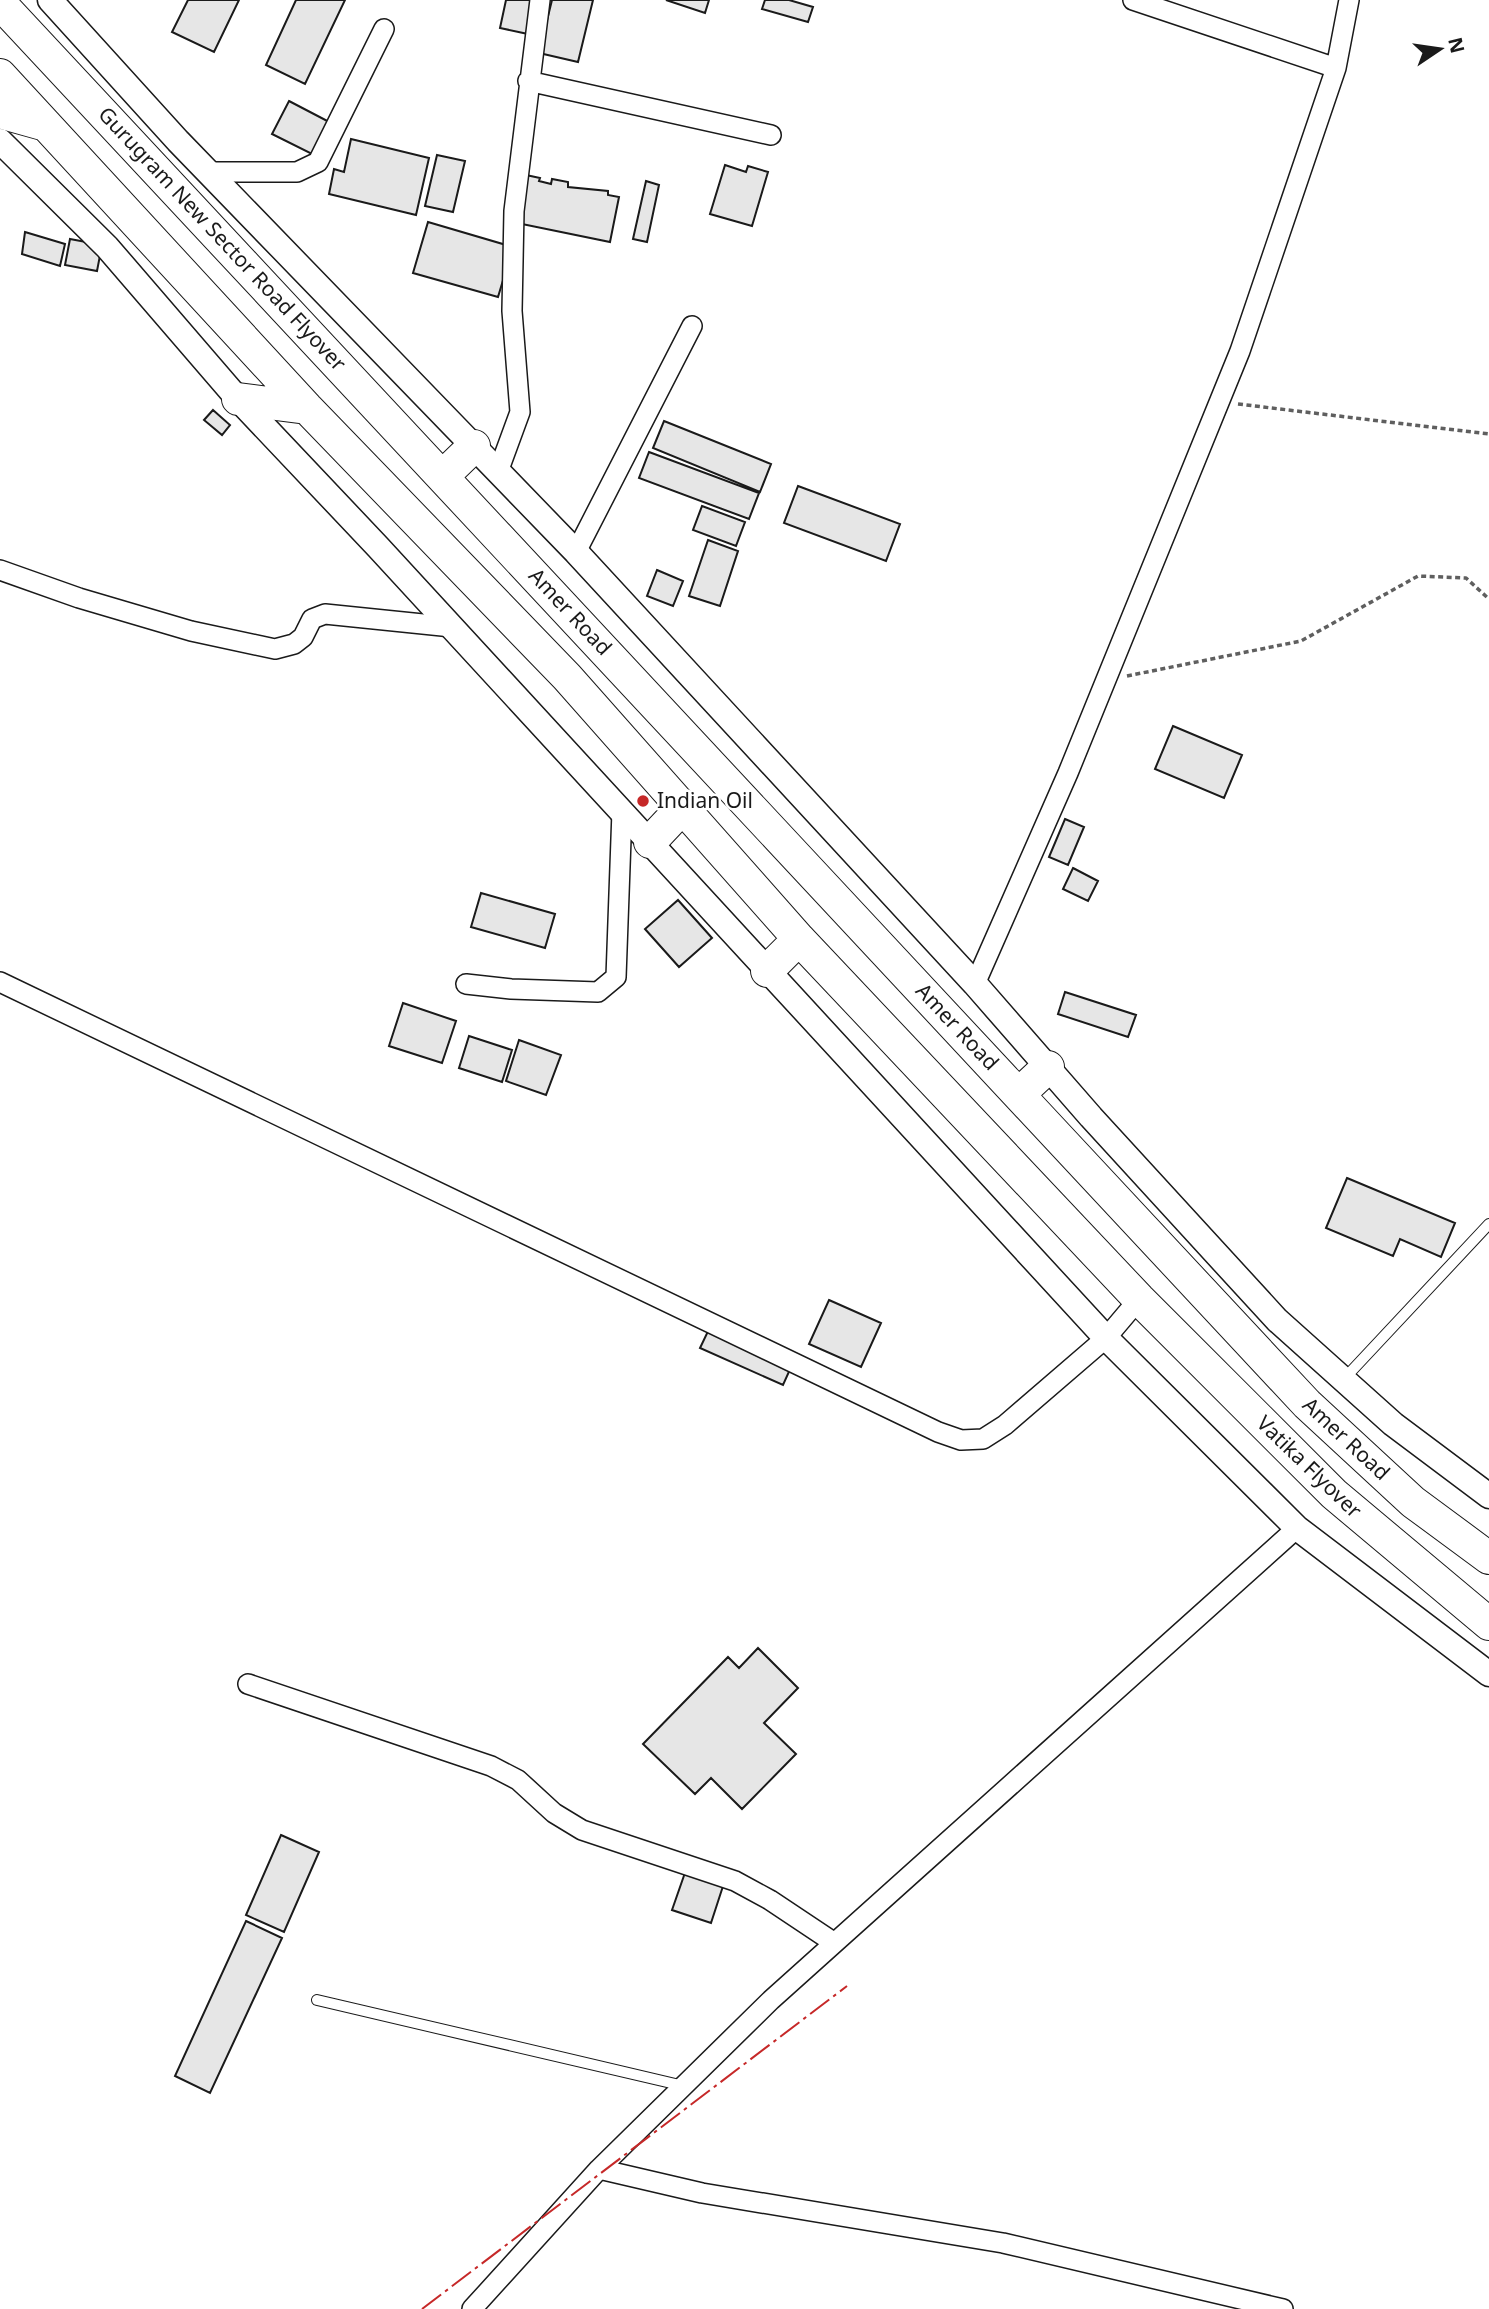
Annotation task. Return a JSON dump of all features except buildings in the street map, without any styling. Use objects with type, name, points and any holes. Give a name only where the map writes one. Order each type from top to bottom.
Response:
[{"type":"highway","name":"Gurugram New Sector Road Flyover","points":[[0,3],[443,476]]},
{"type":"highway","points":[[0,75],[47,125]]},
{"type":"highway","points":[[0,112],[47,125]]},
{"type":"highway","name":"Vatika Flyover","points":[[47,125],[307,408],[567,677],[799,939],[1139,1299],[1334,1494],[1489,1624]]},
{"type":"highway","points":[[238,398],[307,408]]},
{"type":"highway","points":[[443,476],[474,446]]},
{"type":"highway","name":"Amer Road","points":[[443,476],[1307,1404],[1413,1502],[1489,1558]]},
{"type":"highway","points":[[650,842],[683,807]]},
{"type":"highway","points":[[768,971],[799,939]]},
{"type":"highway","points":[[1019,1094],[1048,1067]]},
{"type":"street","points":[[50,0],[208,172],[576,552],[975,984],[1277,1320],[1393,1424],[1489,1496]]},
{"type":"street","points":[[498,472],[520,412],[512,311],[514,236],[528,81],[540,0]]},
{"type":"street","points":[[1133,0],[1336,68]]},
{"type":"street","points":[[975,984],[1105,681],[1240,351],[1336,68],[1349,0]]},
{"type":"street","points":[[208,172],[297,172],[318,162],[384,29]]},
{"type":"street","points":[[528,81],[771,135]]},
{"type":"street","points":[[0,141],[107,247],[238,398],[1106,1338],[1297,1528],[1489,1674]]},
{"type":"street","points":[[576,552],[692,326]]},
{"type":"street","points":[[0,570],[79,598],[191,631],[275,649],[294,644],[303,637],[312,619],[325,614],[452,627]]},
{"type":"street","points":[[466,984],[511,989],[598,992],[617,977],[622,811]]},
{"type":"street","points":[[0,982],[926,1426],[961,1440],[983,1440],[1005,1425],[1106,1338],[1139,1299]]},
{"type":"street","points":[[472,2309],[599,2169],[833,1942],[1297,1528]]},
{"type":"street","points":[[247,1684],[491,1766],[518,1780],[554,1813],[582,1830],[735,1881],[770,1900],[833,1942]]},
{"type":"street","points":[[599,2169],[702,2193],[1003,2243],[1283,2309]]},
{"type":"lane","points":[[1343,1381],[1489,1224]]},
{"type":"lane","points":[[317,2000],[684,2087]]},
{"type":"path","points":[[1219,401],[1489,434]]},
{"type":"path","points":[[1105,681],[1301,641],[1418,576],[1466,578],[1489,598]]},
{"type":"power","points":[[422,2309],[847,1986]]},
{"type":"place","name":"Indian Oil","points":[[643,801]]}]
